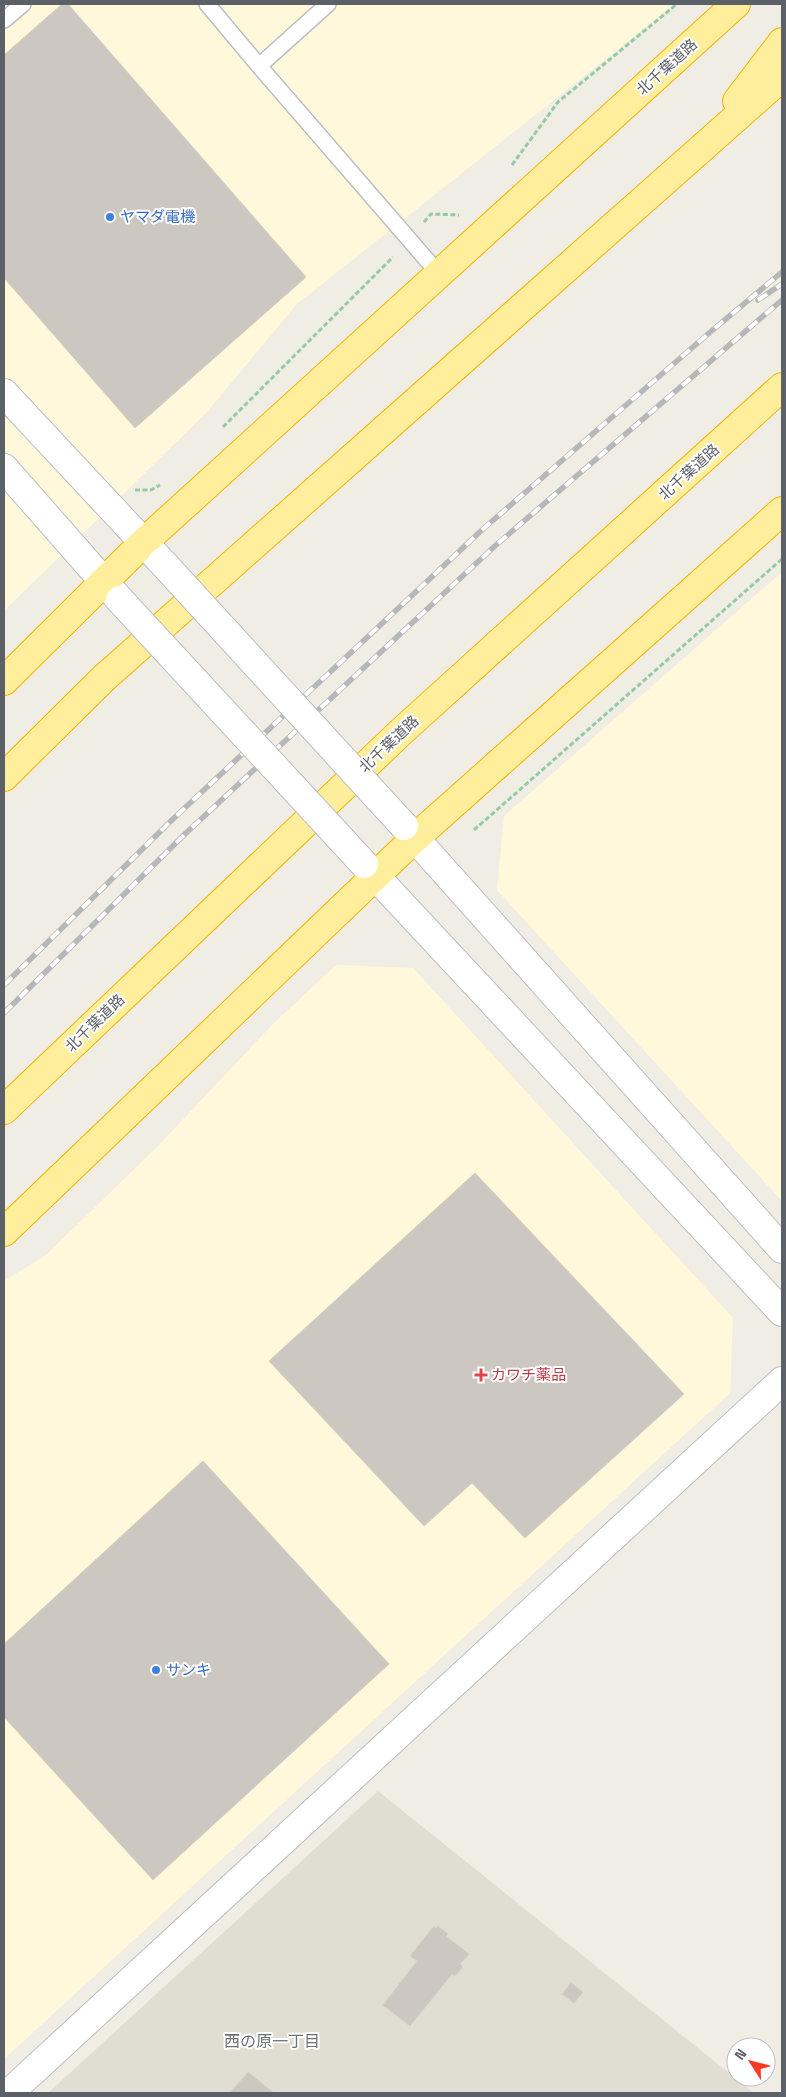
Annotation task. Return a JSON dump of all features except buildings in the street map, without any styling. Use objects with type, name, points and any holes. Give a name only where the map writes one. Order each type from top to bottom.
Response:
[{"type":"highway","name":"北千葉道路","points":[[4,681],[112,591],[439,274],[725,7]]},
{"type":"highway","points":[[698,151],[782,42]]},
{"type":"highway","points":[[4,777],[104,678],[782,77]]},
{"type":"highway","name":"北千葉道路","points":[[4,1110],[402,731],[782,387]]},
{"type":"highway","points":[[4,1232],[409,832],[782,510]]},
{"type":"street","points":[[4,393],[153,552],[409,832],[782,1249]]},
{"type":"street","points":[[4,468],[112,591],[369,870],[782,1312]]},
{"type":"street","points":[[9,2093],[782,1381]]},
{"type":"lane","points":[[4,20],[23,4]]},
{"type":"lane","points":[[207,4],[439,274]]},
{"type":"lane","points":[[259,66],[328,4]]},
{"type":"path","points":[[511,166],[558,102],[677,4]]},
{"type":"path","points":[[222,428],[410,240],[431,214],[462,214]]},
{"type":"path","points":[[127,489],[151,490],[166,481]]},
{"type":"path","points":[[474,830],[782,559]]},
{"type":"shaded area","points":[[4,4],[675,4],[297,304],[207,412],[4,611]]},
{"type":"shaded area","points":[[782,572],[782,1201],[497,890],[504,816]]},
{"type":"shaded area","points":[[336,965],[413,968],[733,1318],[730,1393],[4,2059],[4,1281],[46,1255],[157,1147],[273,1024]]},
{"type":"shaded area","points":[[378,1791],[726,2071],[726,2087],[747,2087],[754,2093],[48,2093]]},
{"type":"railway","points":[[4,985],[174,818],[483,529],[782,272]]},
{"type":"railway","points":[[758,300],[782,284]]},
{"type":"railway","points":[[4,1013],[186,833],[496,545],[782,300]]},
{"type":"place","name":"ヤマダ電機","points":[[110,217]]},
{"type":"place","name":"カワチ薬品","points":[[481,1375]]},
{"type":"place","name":"サンキ","points":[[156,1670]]},
{"type":"district","name":"西の原一丁目","points":[[272,2041]]}]
